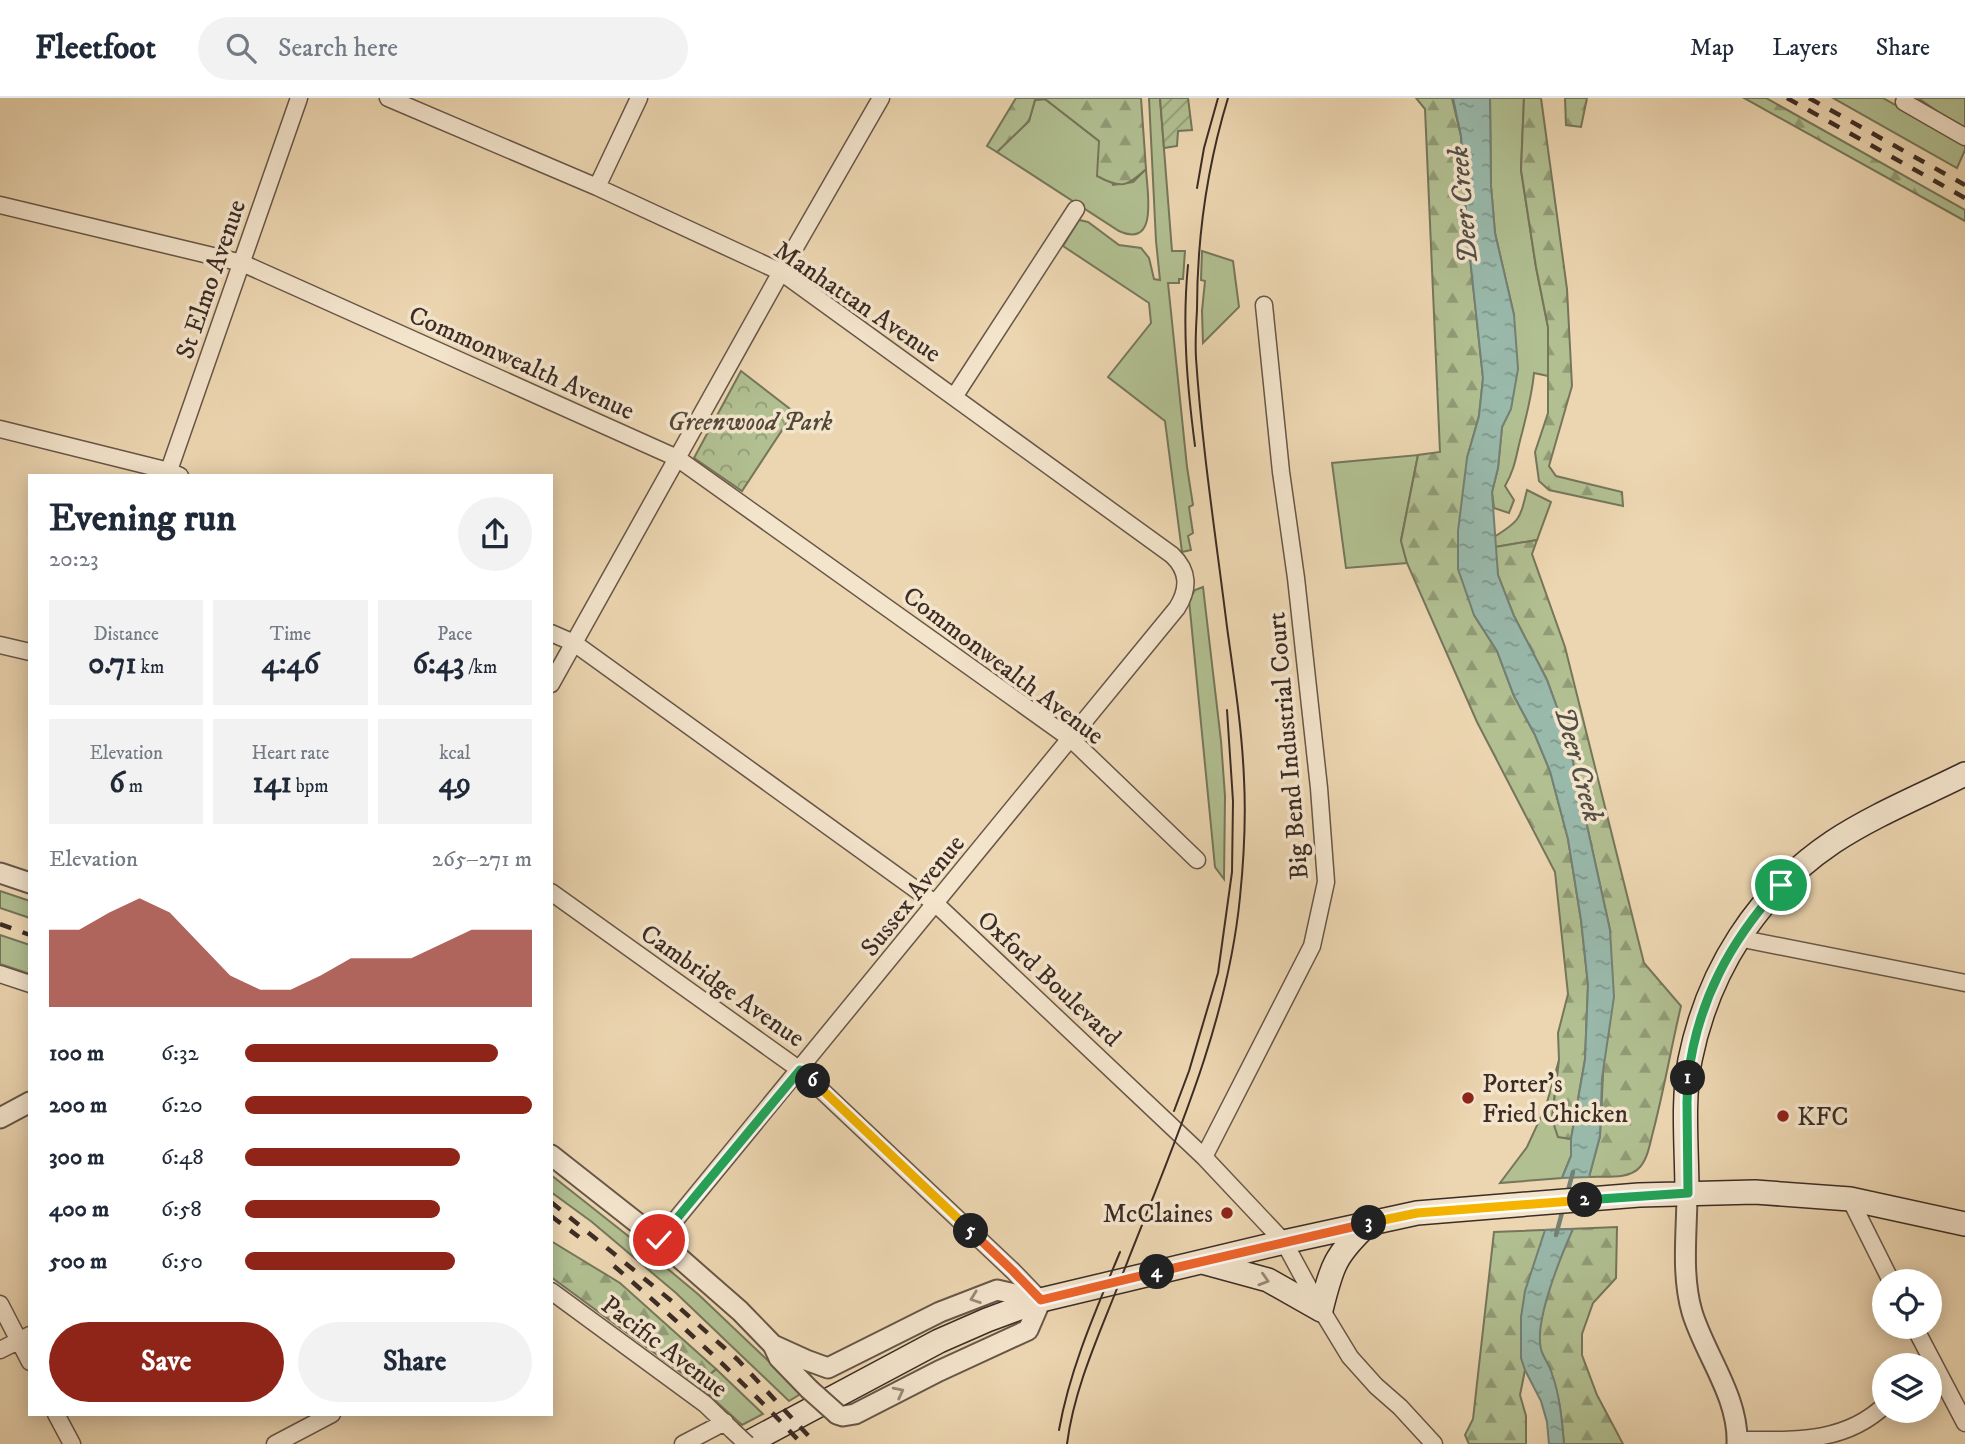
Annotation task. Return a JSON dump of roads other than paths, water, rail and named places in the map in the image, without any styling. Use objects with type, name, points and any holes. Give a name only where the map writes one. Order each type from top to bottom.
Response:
[{"type":"main road","points":[[1688,1193],[1687,1102],[1690,1060],[1707,998],[1719,970],[1738,938],[1781,885],[1831,843],[1965,774]]},
{"type":"main road","points":[[737,1435],[939,1341],[1041,1300],[1417,1213],[1639,1195],[1755,1192],[1850,1199],[1965,1224]]},
{"type":"main road","points":[[1201,1262],[1268,1280],[1321,1310],[1332,1267],[1351,1240],[1369,1223]]},
{"type":"street","name":"St Elmo Avenue","points":[[172,474],[299,98]]},
{"type":"street","name":"Manhattan Avenue","points":[[388,98],[408,102],[781,272],[1172,555],[1180,562],[1185,573]]},
{"type":"street","points":[[597,187],[639,98]]},
{"type":"street","points":[[553,680],[881,98]]},
{"type":"street","points":[[1904,102],[1965,137]]},
{"type":"street","name":"Commonwealth Avenue","points":[[0,205],[242,263],[677,458],[1071,740],[1197,860]]},
{"type":"street","points":[[954,397],[1076,209]]},
{"type":"street","name":"Big Bend Industrial Court","points":[[1204,1157],[1312,946],[1326,882],[1318,775],[1264,305]]},
{"type":"street","points":[[0,429],[172,474]]},
{"type":"street","name":"Sussex Avenue","points":[[659,1240],[1177,608],[1186,589],[1185,573]]},
{"type":"street","name":"Oxford Boulevard","points":[[553,635],[574,643],[936,904],[1204,1157],[1284,1242],[1350,1357],[1434,1444]]},
{"type":"street","points":[[0,645],[28,652]]},
{"type":"street","points":[[0,873],[28,882]]},
{"type":"street","name":"Cambridge Avenue","points":[[553,893],[800,1070],[1041,1300]]},
{"type":"street","points":[[1738,938],[1965,983]]},
{"type":"street","points":[[0,974],[28,983]]},
{"type":"street","points":[[0,1118],[28,1103]]},
{"type":"street","points":[[553,1157],[659,1240],[740,1311],[773,1345],[779,1358],[808,1388],[837,1414],[843,1416],[855,1414],[1028,1330],[1041,1300],[997,1290],[940,1312],[828,1368],[808,1388]]},
{"type":"street","points":[[1688,1193],[1686,1279],[1691,1308],[1730,1402],[1735,1418],[1737,1442],[1834,1438],[1863,1424],[1872,1416]]},
{"type":"street","points":[[1850,1199],[1885,1269]]},
{"type":"street","name":"Pacific Avenue","points":[[554,1296],[705,1404],[737,1435]]},
{"type":"street","points":[[0,1304],[24,1338],[0,1350]]},
{"type":"street","points":[[773,1345],[828,1368]]},
{"type":"street","points":[[1942,1387],[1965,1423]]},
{"type":"street","points":[[57,1416],[72,1444]]},
{"type":"street","points":[[275,1444],[328,1416]]},
{"type":"street","points":[[684,1444],[737,1435]]},
{"type":"water","points":[[1453,98],[1490,98],[1491,186],[1495,233],[1514,315],[1518,369],[1511,409],[1502,427],[1498,468],[1492,492],[1498,575],[1514,616],[1547,680],[1567,735],[1610,930],[1614,997],[1602,1078],[1600,1136],[1589,1177],[1562,1178],[1571,1156],[1571,1139],[1585,1060],[1588,985],[1568,839],[1550,771],[1514,696],[1497,651],[1474,615],[1458,569],[1458,531],[1467,458],[1479,416],[1483,378],[1468,239],[1461,136]]},
{"type":"water","points":[[1573,1229],[1550,1289],[1541,1322],[1541,1349],[1557,1391],[1564,1444],[1549,1444],[1541,1401],[1521,1358],[1521,1317],[1525,1291],[1545,1230]]},
{"type":"waterway","name":"Deer Creek","points":[[1567,1194],[1573,1172]]},
{"type":"waterway","name":"Deer Creek","points":[[1556,1235],[1563,1209]]},
{"type":"tram line","points":[[1197,188],[1204,148],[1218,98]]},
{"type":"tram line","points":[[1067,1444],[1075,1403],[1088,1364],[1174,1144],[1208,1046],[1233,947],[1240,897],[1245,823],[1241,741],[1206,459],[1196,346],[1199,256],[1205,203],[1214,150],[1228,98]]},
{"type":"tram line","points":[[1188,265],[1186,356],[1195,446]]},
{"type":"tram line","points":[[1174,1111],[1189,1071],[1218,973],[1232,872],[1233,801],[1227,710]]},
{"type":"tram line","points":[[1059,1430],[1077,1362],[1120,1252]]},
{"type":"railway","points":[[1787,98],[1965,198]]},
{"type":"railway","points":[[1809,98],[1965,185]]},
{"type":"railway","points":[[0,924],[28,934]]},
{"type":"railway","points":[[553,1204],[674,1303],[738,1360],[816,1444]]},
{"type":"railway","points":[[553,1218],[579,1237]]},
{"type":"railway","points":[[614,1266],[711,1353],[802,1444]]},
{"type":"place","name":"Porter's Fried Chicken","points":[[1468,1098]]},
{"type":"place","name":"KFC","points":[[1783,1116]]},
{"type":"place","name":"McClaines","points":[[1227,1213]]},
{"type":"park label","name":"Greenwood Park","points":[[750,421]]}]
